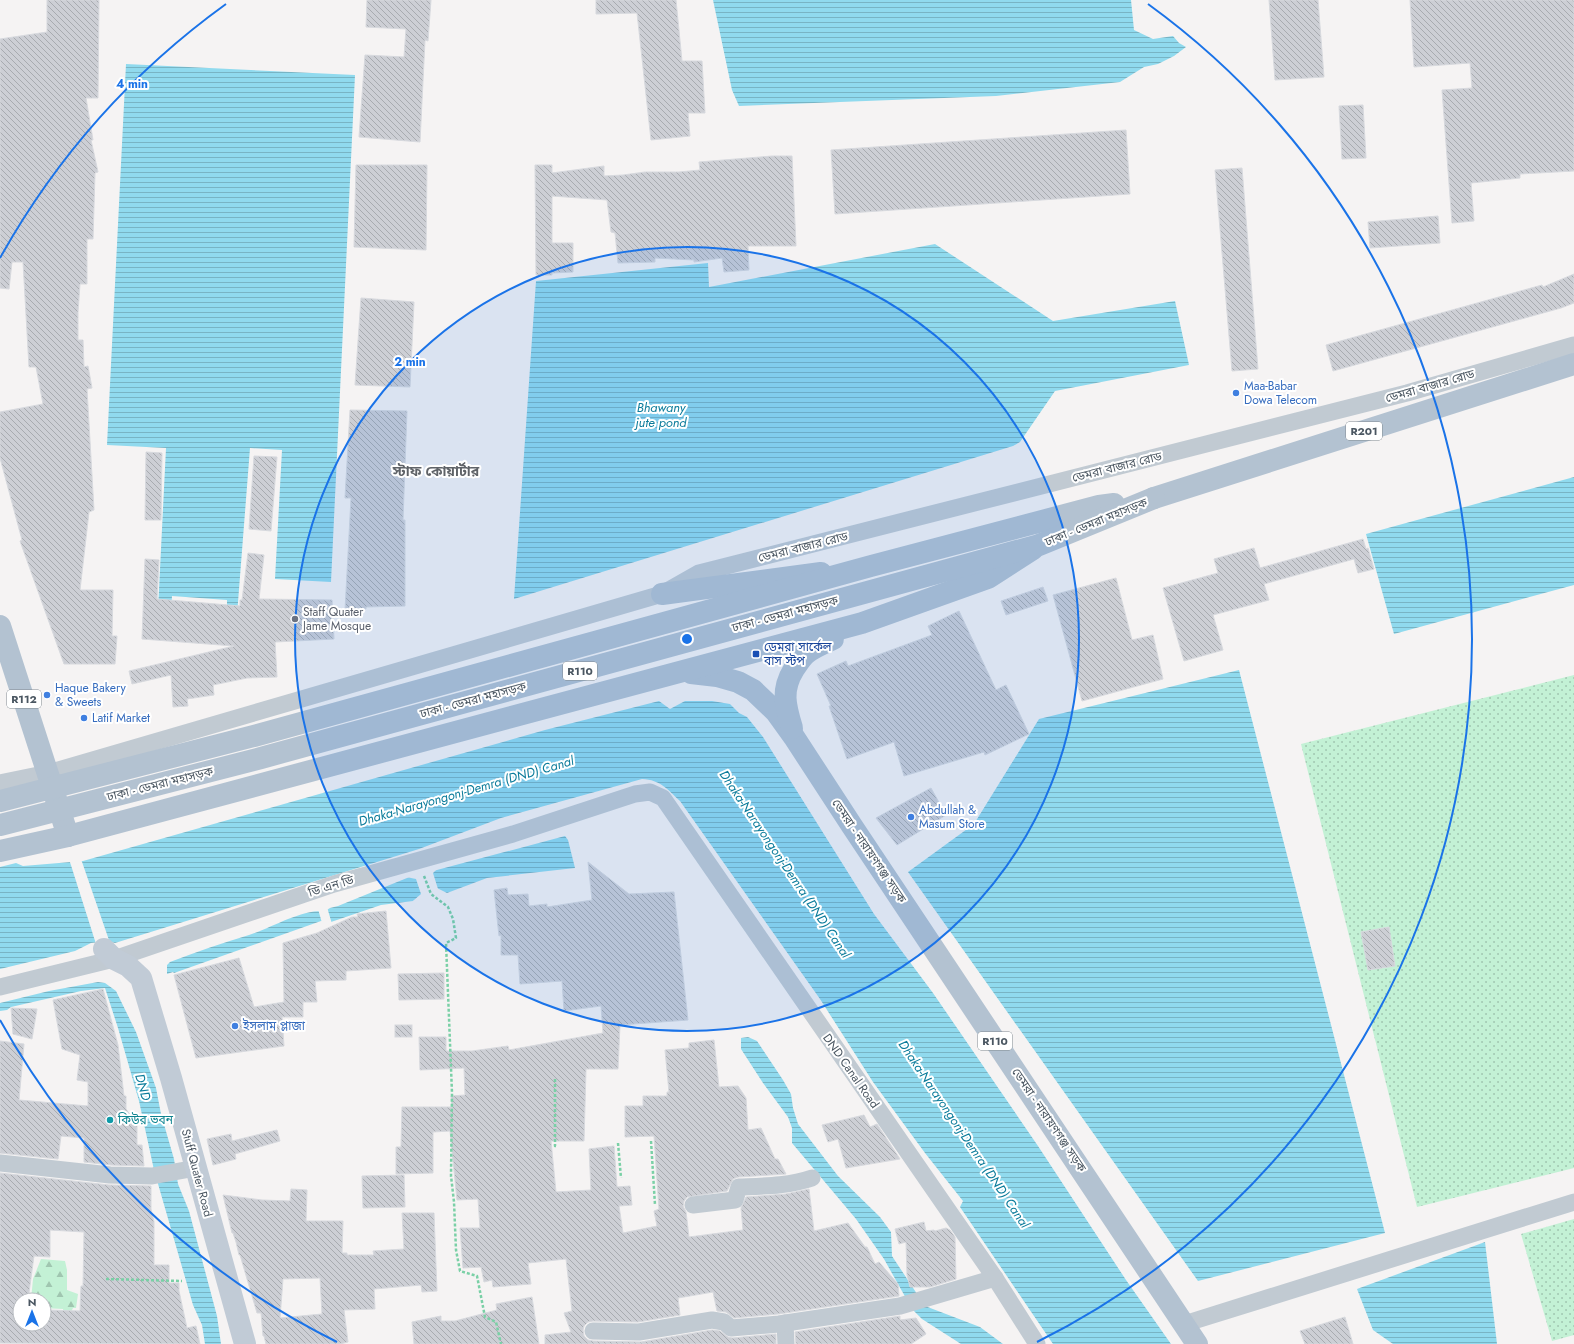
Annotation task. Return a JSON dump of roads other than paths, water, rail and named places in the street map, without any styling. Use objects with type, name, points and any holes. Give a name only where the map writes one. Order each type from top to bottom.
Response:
[{"type":"main road","name":"R201","points":[[1154,498],[1574,364]]},
{"type":"main road","name":"ঢাকা - ডেমরা মহাসড়ক","points":[[0,825],[261,758],[1039,545],[1154,498]]},
{"type":"main road","name":"ঢাকা - ডেমরা মহাসড়ক","points":[[0,801],[254,736],[871,566],[1099,506],[1154,498]]},
{"type":"main road","points":[[0,851],[70,842],[862,623],[988,578],[1039,545]]},
{"type":"main road","points":[[662,594],[871,566]]},
{"type":"main road","name":"ডেমরা - নারায়ণগঞ্জ সড়ক","points":[[794,737],[786,708],[785,691],[790,675],[800,660],[808,652],[862,623]]},
{"type":"main road","name":"R112","points":[[0,626],[48,773]]},
{"type":"main road","name":"ডেমরা - নারায়ণগঞ্জ সড়ক","points":[[681,672],[717,676],[738,682],[753,690],[776,712],[1197,1344]]},
{"type":"main road","points":[[48,773],[70,842]]},
{"type":"street","name":"ডেমরা বাজার রোড","points":[[0,783],[48,773],[662,594],[699,573],[1407,393],[1574,345]]},
{"type":"street","name":"ডি এন ডি","points":[[0,987],[318,889],[514,834],[635,794],[650,792],[663,798]]},
{"type":"street","name":"DND Canal Road","points":[[663,798],[996,1278],[1037,1344]]},
{"type":"street","name":"Stuff Quater Road","points":[[109,954],[128,966],[141,978],[171,1078],[187,1170],[245,1344]]},
{"type":"street","points":[[0,1163],[110,1175],[155,1176],[187,1170]]},
{"type":"street","points":[[693,1205],[735,1200],[739,1187],[776,1185],[805,1181],[812,1178]]},
{"type":"street","points":[[1184,1324],[1574,1202]]},
{"type":"street","points":[[594,1331],[639,1332],[712,1320],[724,1322],[731,1328],[785,1323],[905,1304],[996,1278]]},
{"type":"street","points":[[785,1323],[786,1344]]},
{"type":"water","points":[[713,0],[1131,0],[1134,30],[1153,39],[1173,36],[1179,43],[1186,47],[1174,56],[1158,64],[1144,67],[1120,82],[996,96],[739,106],[732,90]]},
{"type":"water","points":[[126,64],[355,75],[331,582],[275,579],[282,450],[250,448],[237,615],[227,615],[227,600],[172,596],[171,611],[158,610],[166,448],[107,445]]},
{"type":"water","name":"Bhawany jute pond","points":[[935,244],[1053,321],[1175,301],[1189,365],[1055,391],[1020,442],[1013,446],[514,599],[536,281],[708,263],[709,287]]},
{"type":"water","points":[[1574,477],[1574,585],[1394,634],[1366,534]]},
{"type":"water","points":[[1239,670],[1385,1233],[1198,1281],[908,872],[974,824],[1039,719]]},
{"type":"water","name":"Dhaka-Narayongonj-Demra (DND) Canal","points":[[659,701],[670,709],[685,701],[712,701],[730,704],[739,713],[747,717],[763,737],[874,914],[933,993],[1038,1146],[1126,1280],[1171,1344],[1053,1344],[960,1207],[963,1201],[925,1153],[873,1082],[820,999],[680,801],[667,789],[654,781],[642,779],[501,818],[419,849],[115,943],[108,941],[91,943],[75,951],[0,969],[0,867],[16,863],[23,866],[83,861],[545,730]]},
{"type":"water","points":[[565,836],[568,840],[575,868],[487,878],[447,893],[437,888],[421,895],[413,901],[381,905],[331,922],[321,921],[174,973],[167,974],[167,965],[170,962],[258,932],[296,916],[315,911],[325,911],[407,878]]},
{"type":"water","name":"DND","points":[[98,982],[105,983],[116,991],[136,1032],[156,1088],[161,1114],[174,1159],[178,1184],[189,1211],[217,1316],[221,1344],[205,1344],[202,1325],[193,1305],[154,1170],[139,1101],[105,988],[81,991],[11,1007],[7,1010],[0,1011],[0,1003],[49,991]]},
{"type":"water","points":[[748,1037],[757,1041],[783,1080],[791,1094],[793,1108],[798,1124],[838,1176],[880,1217],[891,1232],[892,1256],[925,1306],[980,1327],[1003,1344],[961,1344],[922,1319],[912,1309],[884,1259],[856,1219],[792,1143],[792,1128],[788,1117],[763,1083],[741,1049],[741,1038]]},
{"type":"water","points":[[1485,1242],[1497,1344],[1393,1344],[1373,1330],[1357,1289]]},
{"type":"place","name":"Maa-Babar Dowa Telecom","points":[[1236,393]]},
{"type":"place","name":"Staff Quater Jame Mosque","points":[[295,619]]},
{"type":"place","name":"ডেমরা সার্কেল বাস স্টপ","points":[[756,654]]},
{"type":"place","name":"Haque Bakery & Sweets","points":[[47,695]]},
{"type":"place","name":"Latif Market","points":[[84,718]]},
{"type":"place","name":"Abdullah & Masum Store","points":[[911,817]]},
{"type":"place","name":"ইসলাম প্লাজা","points":[[235,1026]]},
{"type":"place","name":"কিউর ভবন","points":[[110,1120]]},
{"type":"district","name":"স্টাফ কোয়ার্টার","points":[[436,471]]}]
